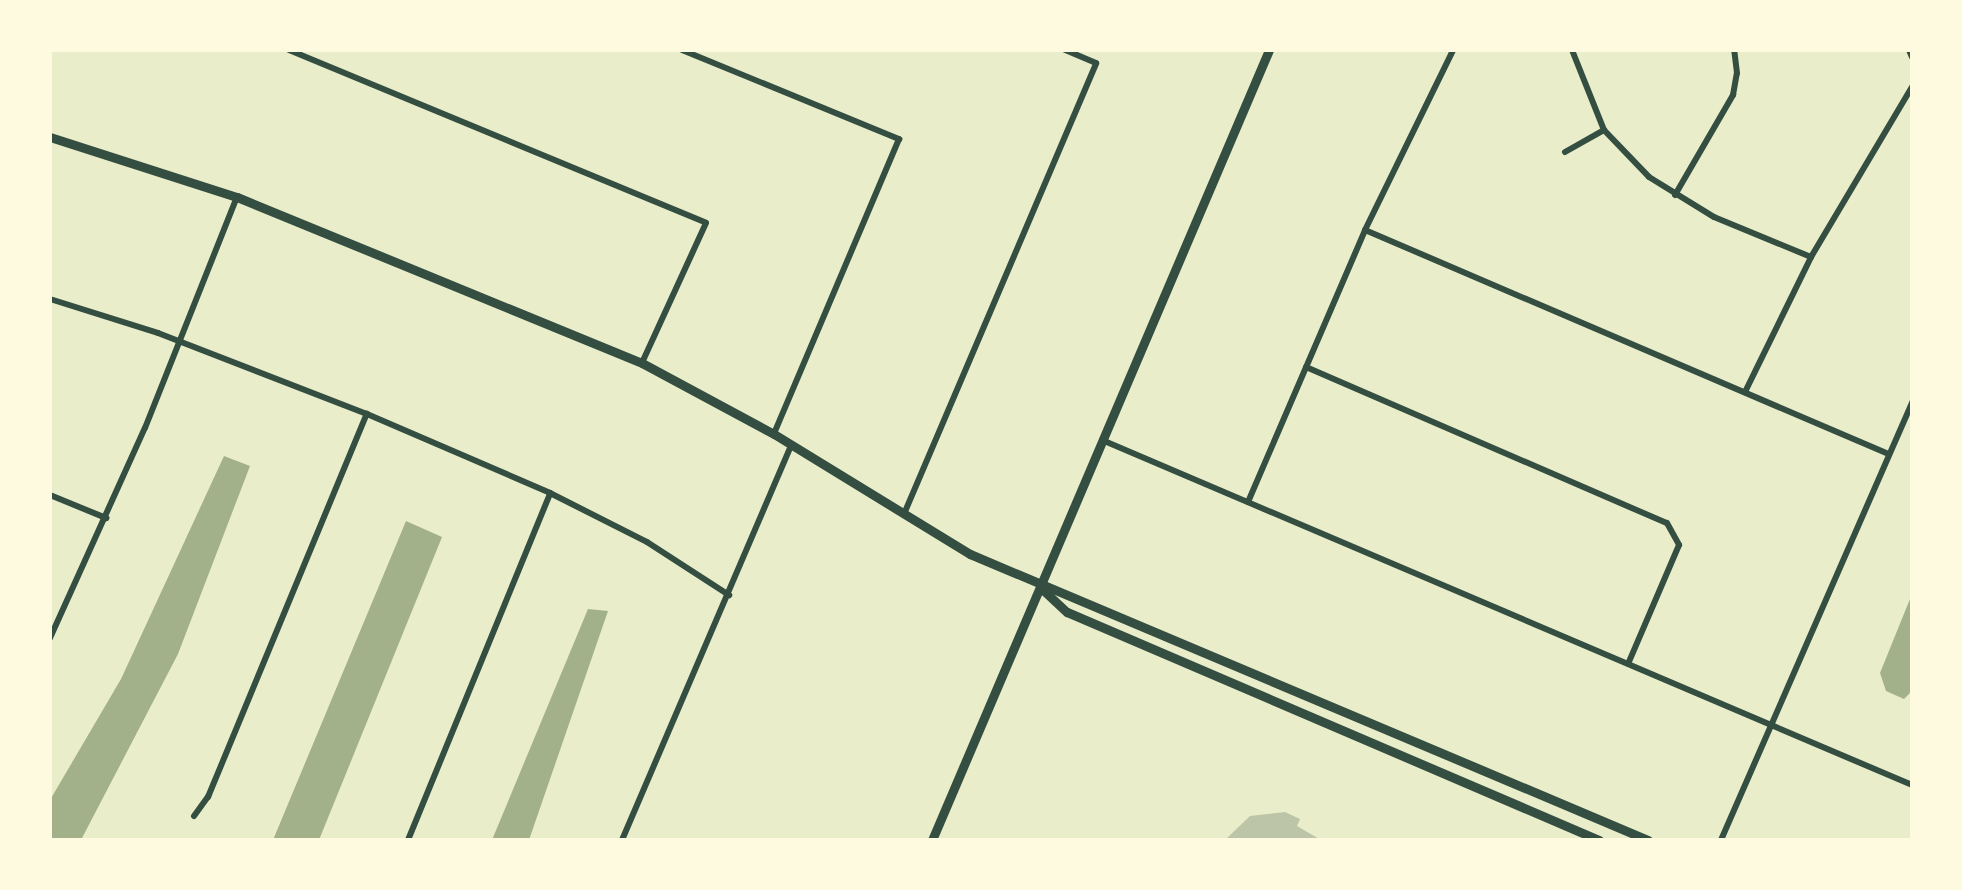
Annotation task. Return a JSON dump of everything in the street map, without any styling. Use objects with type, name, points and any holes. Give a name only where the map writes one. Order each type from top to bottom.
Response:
[{"type":"street","points":[[289,50],[706,223],[642,363]]},
{"type":"street","points":[[682,50],[900,139],[774,434]]},
{"type":"street","points":[[903,517],[1096,63],[1065,50]]},
{"type":"street","points":[[932,840],[1268,50]]},
{"type":"street","points":[[1248,502],[1365,230],[1454,50]]},
{"type":"street","points":[[1572,50],[1604,130],[1649,177],[1714,217],[1810,257]]},
{"type":"street","points":[[1676,196],[1733,95],[1737,74],[1734,50]]},
{"type":"street","points":[[1909,50],[1912,57]]},
{"type":"street","points":[[1745,393],[1810,257],[1912,86]]},
{"type":"street","points":[[1565,152],[1604,130]]},
{"type":"street","points":[[50,137],[237,198],[642,363],[791,444],[903,517],[1040,587],[1074,595],[1648,840]]},
{"type":"street","points":[[50,638],[106,518],[237,198]]},
{"type":"street","points":[[1365,230],[1886,453]]},
{"type":"street","points":[[50,298],[178,340],[368,414],[550,493],[647,542],[729,595]]},
{"type":"street","points":[[1306,368],[1667,523],[1676,533],[1679,545],[1628,664]]},
{"type":"street","points":[[1721,840],[1886,453],[1912,402]]},
{"type":"street","points":[[194,816],[208,797],[368,414]]},
{"type":"street","points":[[1102,440],[1912,785]]},
{"type":"street","points":[[622,840],[791,444]]},
{"type":"street","points":[[408,840],[550,493]]},
{"type":"street","points":[[50,495],[106,518]]},
{"type":"street","points":[[1040,587],[1067,612],[1599,840]]},
{"type":"shaded area","points":[[224,456],[250,466],[178,654],[81,840],[50,840],[50,800],[121,679]]},
{"type":"shaded area","points":[[406,521],[442,537],[319,840],[273,840]]},
{"type":"shaded area","points":[[1912,594],[1912,691],[1904,699],[1886,691],[1880,673]]},
{"type":"shaded area","points":[[588,609],[608,611],[529,840],[492,840]]},
{"type":"building","points":[[1285,812],[1300,819],[1297,826],[1321,840],[1225,840],[1250,816]]}]
